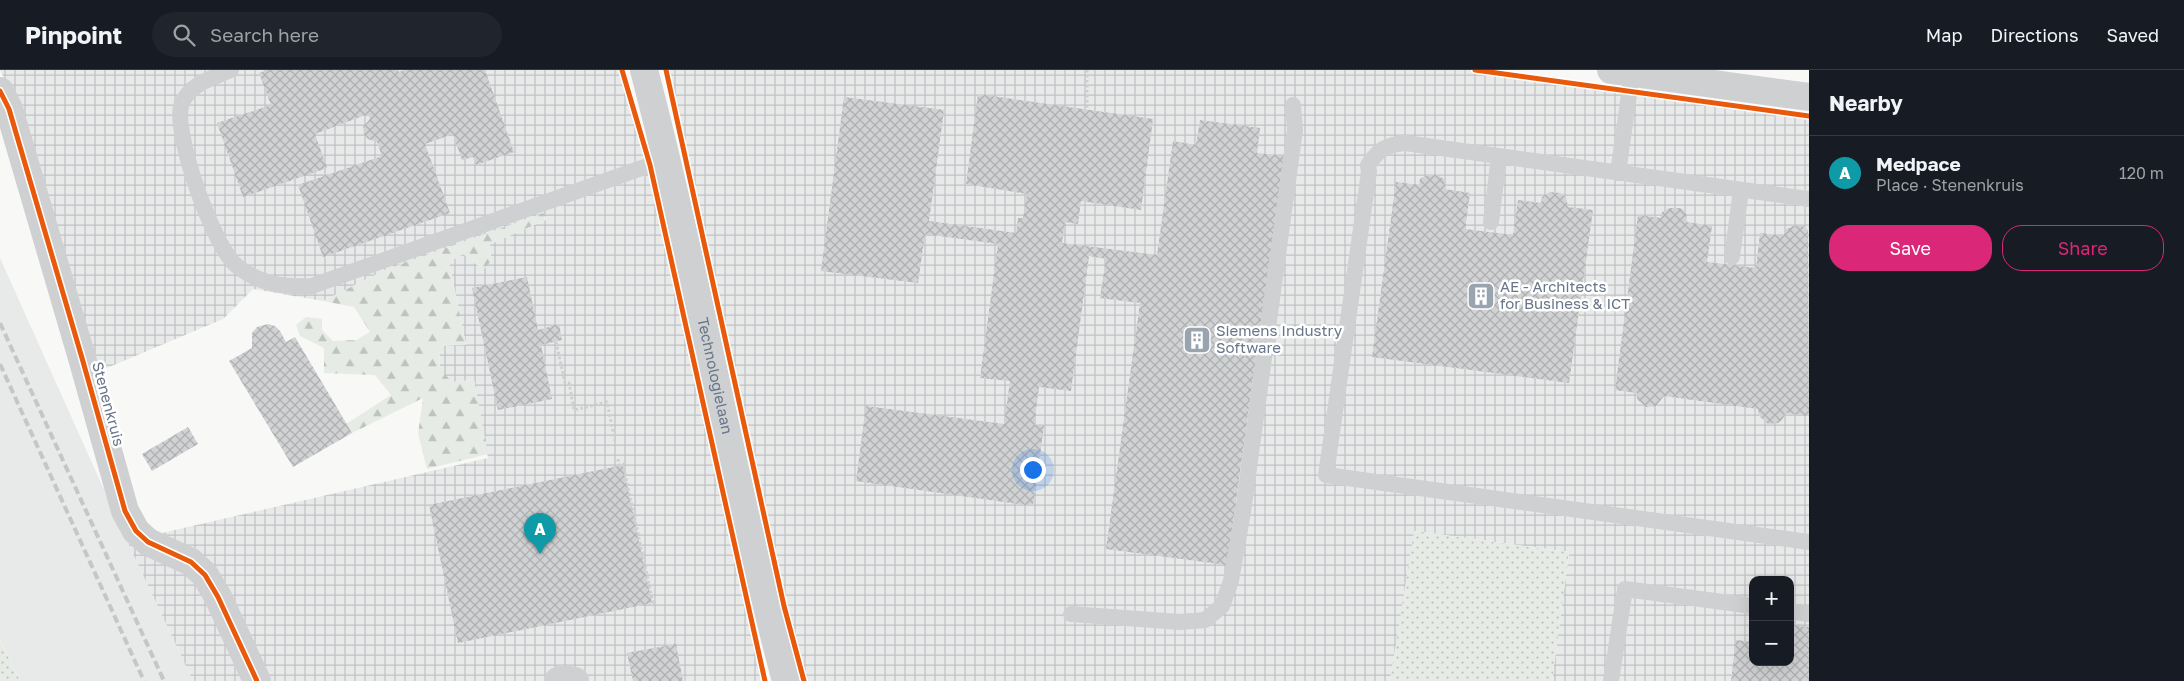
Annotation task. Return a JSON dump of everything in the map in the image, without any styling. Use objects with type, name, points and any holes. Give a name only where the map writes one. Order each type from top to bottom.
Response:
[{"type":"street","name":"Technologielaan","points":[[644,70],[668,163],[763,595],[786,681]]},
{"type":"street","points":[[1622,72],[1809,97]]},
{"type":"street","name":"Stenenkruis","points":[[0,91],[14,128],[82,358],[124,511],[136,531],[148,542],[191,562],[205,575],[218,597],[257,681]]},
{"type":"street","points":[[558,681],[563,679],[575,681]]},
{"type":"lane","points":[[231,70],[192,88],[182,104],[180,124],[186,158],[213,230],[234,265],[258,280],[284,287],[312,286],[642,168],[668,163]]},
{"type":"lane","points":[[1618,172],[1622,72]]},
{"type":"lane","points":[[1071,614],[1180,622],[1205,620],[1222,606],[1231,580],[1244,503],[1295,130],[1293,105]]},
{"type":"lane","points":[[1809,199],[1406,143],[1389,145],[1376,154],[1368,165],[1366,192],[1326,475],[1809,542]]},
{"type":"lane","points":[[1491,222],[1499,156]]},
{"type":"lane","points":[[1732,257],[1740,190]]},
{"type":"lane","points":[[1611,681],[1625,589],[1749,605]]},
{"type":"lane","points":[[1794,612],[1809,614]]},
{"type":"path","points":[[1087,70],[1087,110]]},
{"type":"path","points":[[556,342],[565,383],[570,383],[574,410],[607,402],[615,441]]},
{"type":"path","points":[[618,459],[620,465],[623,464],[652,604],[650,604]]},
{"type":"shaded area","points":[[0,70],[622,70],[650,165],[765,681],[193,681],[127,541],[488,458],[474,380],[451,382],[440,370],[439,346],[466,344],[449,262],[463,254],[491,261],[490,244],[548,219],[385,270],[323,301],[253,289],[223,319],[95,373],[20,112]]},
{"type":"shaded area","points":[[666,70],[1475,70],[1809,116],[1809,681],[1552,681],[1569,552],[1415,531],[1390,681],[804,681],[784,606]]},
{"type":"shaded area","points":[[0,258],[127,541],[193,681],[20,681],[0,639]]},
{"type":"green space","points":[[543,213],[548,219],[490,244],[491,261],[483,270],[463,254],[449,262],[466,345],[439,346],[440,369],[452,382],[474,380],[488,454],[427,469],[418,434],[423,398],[352,433],[346,424],[391,395],[375,375],[324,373],[324,348],[300,336],[296,325],[306,317],[322,319],[322,330],[333,341],[356,340],[370,332],[354,307],[323,301],[385,270]]},
{"type":"green space","points":[[1414,531],[1569,552],[1552,681],[1390,681]]},
{"type":"green space","points":[[0,640],[19,679],[21,681],[0,681]]},
{"type":"building","points":[[267,70],[398,70],[399,72],[404,70],[485,70],[514,152],[476,165],[473,157],[462,160],[453,134],[425,144],[450,213],[323,257],[298,185],[382,156],[377,142],[368,139],[364,134],[363,127],[370,119],[368,114],[315,134],[327,168],[243,197],[217,123],[271,105],[259,73]]},
{"type":"building","name":"Siemens Industry Software","points":[[978,94],[1153,119],[1141,210],[1081,201],[1078,224],[1065,222],[1062,243],[1157,255],[1173,141],[1196,145],[1200,120],[1260,128],[1257,153],[1284,156],[1227,565],[1106,549],[1140,303],[1100,298],[1106,259],[1089,256],[1071,391],[1039,387],[1034,425],[1044,426],[1033,506],[856,481],[866,406],[1004,424],[1010,381],[980,378],[998,244],[925,234],[918,283],[821,271],[844,97],[944,110],[929,221],[1016,233],[1018,218],[1023,218],[1027,194],[966,184]]},
{"type":"building","name":"AE - Architects for Business & ICT","points":[[1428,175],[1437,175],[1444,179],[1445,189],[1470,193],[1465,229],[1513,235],[1518,200],[1541,203],[1542,197],[1550,192],[1560,193],[1566,197],[1568,207],[1593,210],[1569,383],[1372,357],[1396,182],[1419,185],[1420,179]]},
{"type":"building","name":"AE - Architects for Business & ICT","points":[[1670,208],[1680,208],[1686,212],[1687,222],[1712,226],[1707,262],[1756,268],[1760,233],[1784,236],[1785,230],[1793,226],[1803,226],[1808,230],[1809,416],[1785,413],[1783,419],[1778,423],[1768,424],[1759,416],[1758,409],[1664,396],[1656,406],[1646,407],[1637,399],[1637,393],[1615,390],[1638,215],[1661,218],[1662,212]]},
{"type":"building","points":[[527,277],[538,330],[559,324],[562,340],[541,345],[552,399],[498,410],[472,288]]},
{"type":"building","points":[[268,324],[275,326],[280,331],[286,342],[295,337],[352,433],[293,467],[229,361],[252,348],[252,333],[257,327]]},
{"type":"building","points":[[188,427],[198,444],[152,471],[142,454]]},
{"type":"building","points":[[623,465],[652,603],[458,643],[429,505]]},
{"type":"building","points":[[1794,625],[1809,627],[1809,681],[1731,681],[1736,640],[1749,642],[1749,666],[1794,666]]},
{"type":"building","points":[[676,644],[683,681],[633,681],[627,653]]},
{"type":"railway","points":[[0,323],[164,681]]},
{"type":"railway","points":[[0,364],[144,681]]},
{"type":"cycle path","points":[[622,70],[650,165],[765,681]]},
{"type":"cycle path","points":[[666,70],[784,606],[804,681]]},
{"type":"cycle path","points":[[1475,70],[1809,116]]},
{"type":"cycle path","points":[[0,91],[9,109],[125,511],[136,531],[148,542],[191,562],[205,575],[218,597],[257,681]]},
{"type":"place","name":"AE - Architects for Business & ICT","points":[[1481,296]]},
{"type":"place","name":"Siemens Industry Software","points":[[1197,340]]},
{"type":"place","name":"Medpace","points":[[540,554]]}]
